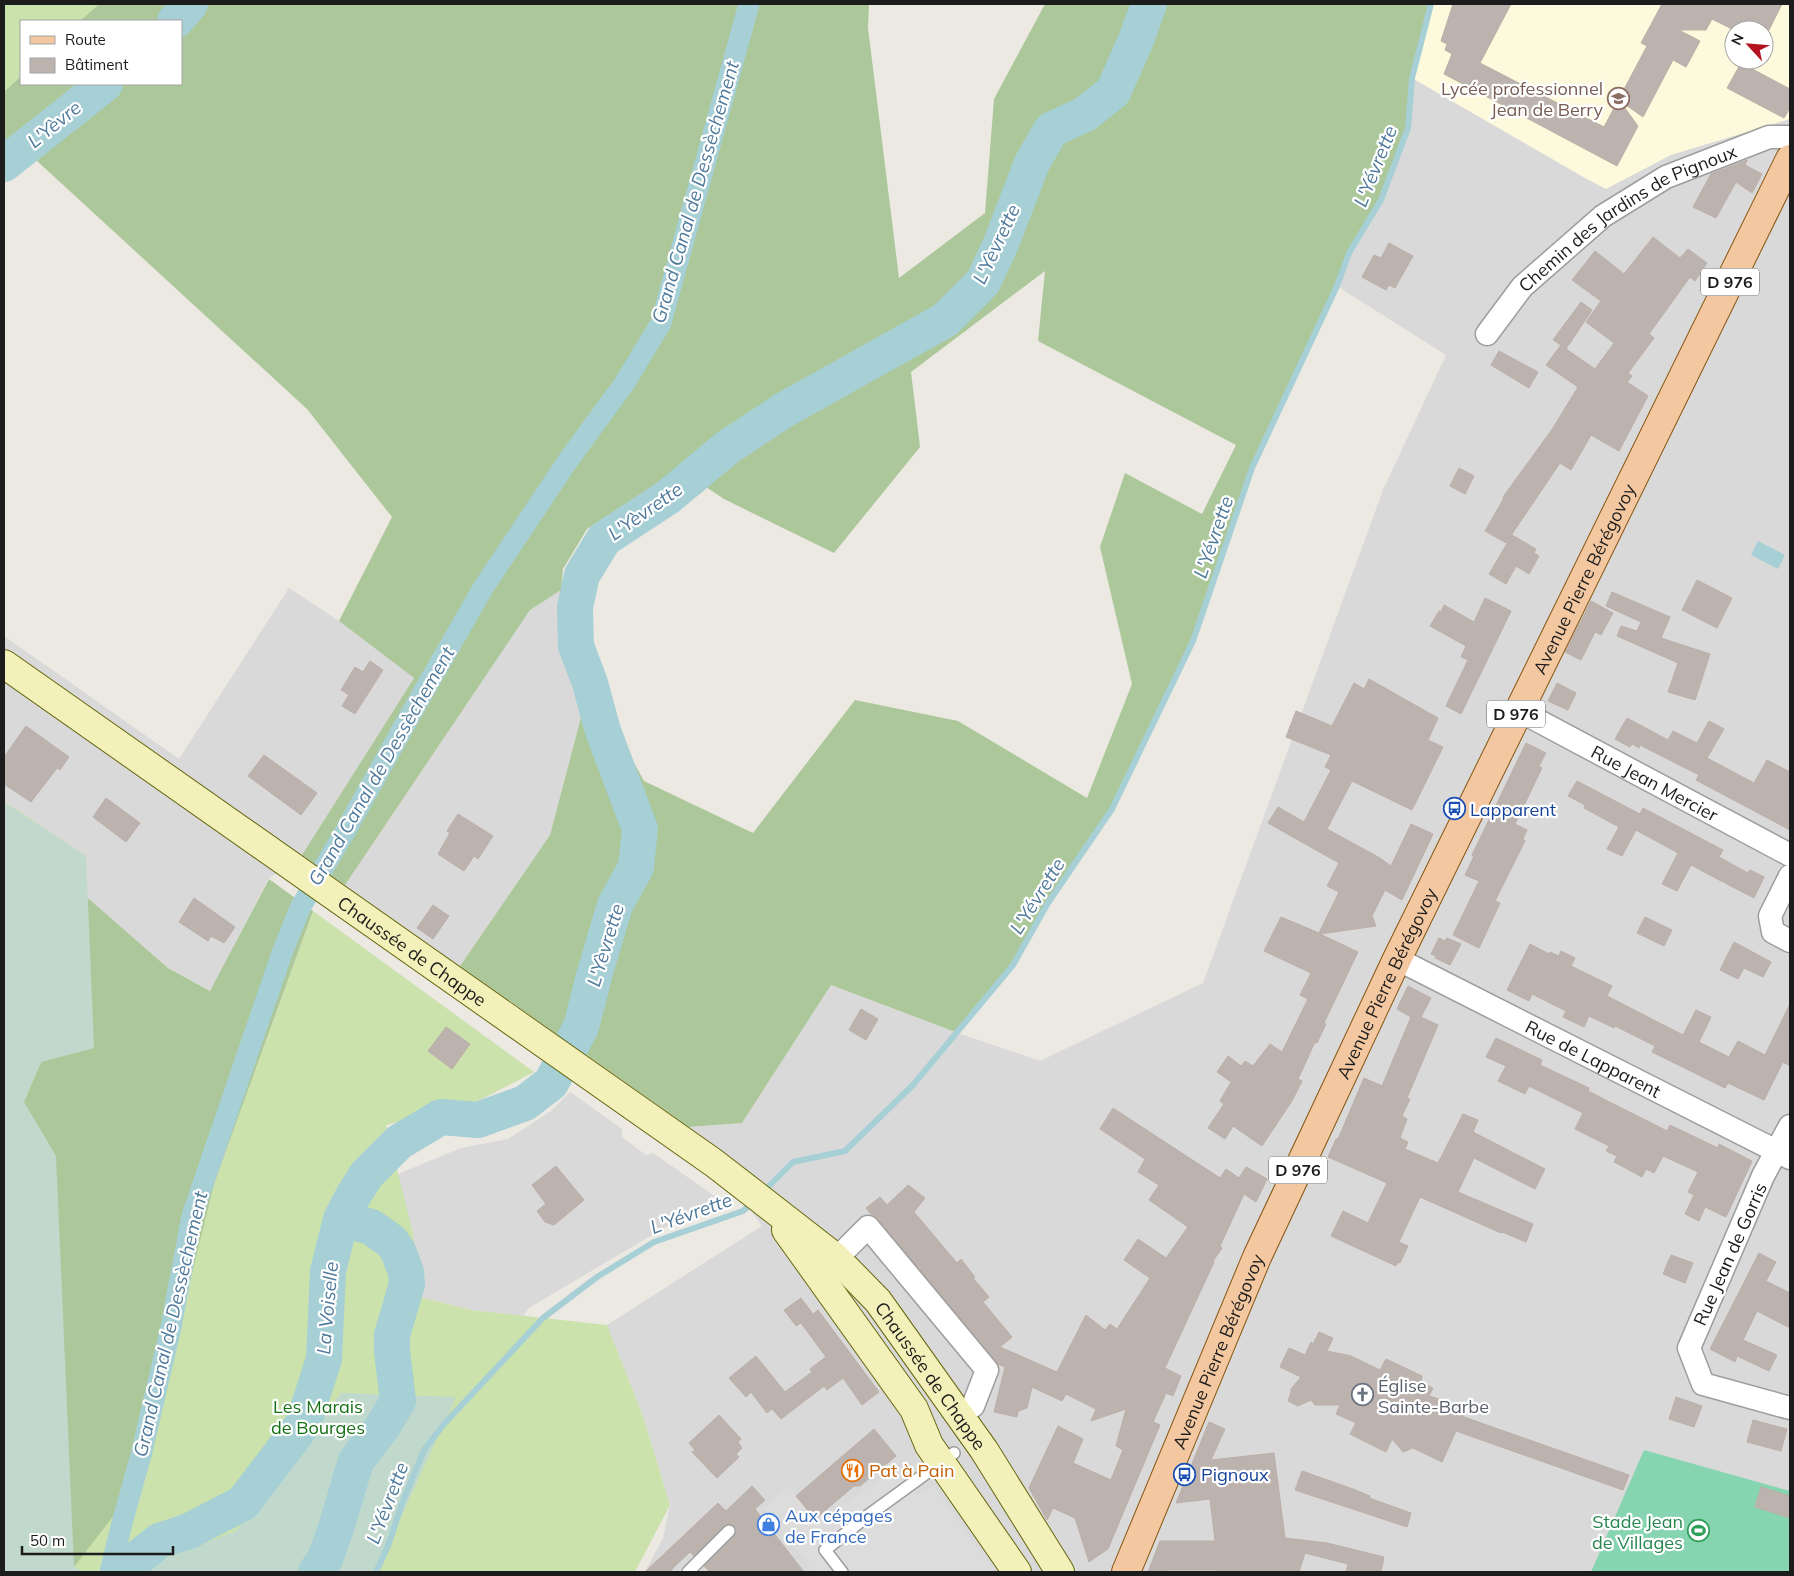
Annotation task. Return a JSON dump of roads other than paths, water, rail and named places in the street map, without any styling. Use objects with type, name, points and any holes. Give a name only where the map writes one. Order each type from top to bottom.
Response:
[{"type":"main road","name":"Avenue Pierre Bérégovoy","points":[[1126,1572],[1227,1325],[1257,1257],[1397,960],[1518,710],[1670,406],[1790,159]]},
{"type":"main road","name":"Avenue Pierre Bérégovoy","points":[[1670,406],[1709,349],[1790,195]]},
{"type":"main road","name":"Chaussée de Chappe","points":[[4,664],[291,864],[740,1182],[769,1207],[826,1264],[878,1301],[984,1450],[1060,1572]]},
{"type":"main road","name":"Chaussée de Chappe","points":[[826,1264],[914,1409],[943,1435],[948,1458],[1018,1572]]},
{"type":"main road","name":"Chaussée de Chappe","points":[[948,1458],[1038,1572]]},
{"type":"street","name":"Chemin des Jardins de Pignoux","points":[[1487,334],[1522,287],[1603,216],[1666,177],[1769,137],[1790,137]]},
{"type":"street","name":"Rue Jean Mercier","points":[[1518,710],[1790,855]]},
{"type":"street","points":[[1790,876],[1770,916],[1773,932],[1790,941]]},
{"type":"street","name":"Rue de Lapparent","points":[[1397,960],[1783,1154]]},
{"type":"street","name":"Rue Jean de Gorris","points":[[1790,1126],[1783,1154],[1689,1348],[1703,1384],[1790,1408]]},
{"type":"street","points":[[826,1264],[868,1228],[987,1370],[972,1406],[959,1415]]},
{"type":"lane","points":[[842,1572],[824,1550],[948,1458]]},
{"type":"lane","points":[[688,1572],[729,1531]]},
{"type":"water","points":[[1758,541],[1785,555],[1778,569],[1751,555]]},
{"type":"waterway","name":"L'Yèvre","points":[[176,20],[190,4]]},
{"type":"waterway","name":"Grand Canal de Dessèchement","points":[[110,1572],[141,1455],[171,1327],[192,1216],[282,953],[300,908],[483,588],[567,462],[624,384],[661,323],[749,4]]},
{"type":"waterway","name":"L'Yèvrette","points":[[120,1572],[159,1541],[189,1531],[243,1503],[303,1424],[324,1359],[328,1271],[341,1219],[367,1174],[399,1142],[441,1117],[478,1120],[525,1103],[551,1083],[581,1027],[615,905],[636,867],[640,829],[603,731],[590,683],[576,646],[575,607],[582,575],[604,539],[668,497],[728,447],[784,410],[945,320],[983,282],[1000,246],[1032,163],[1051,130],[1085,114],[1113,92],[1136,40],[1149,4]]},
{"type":"waterway","name":"L'Yévrette","points":[[762,1193],[793,1162],[845,1151],[913,1085],[1013,965],[1048,903],[1112,809],[1193,641],[1252,468],[1337,286],[1349,253],[1381,200],[1408,128],[1412,78],[1431,4]]},
{"type":"waterway","name":"L'Yèvre","points":[[4,164],[104,85]]},
{"type":"waterway","name":"L'Yévrette","points":[[376,1572],[388,1546],[403,1501],[424,1450],[444,1424],[543,1318],[597,1277],[654,1242],[743,1211],[753,1202]]},
{"type":"waterway","points":[[316,1572],[325,1559],[356,1461],[383,1426],[398,1401],[392,1335],[407,1284],[406,1272],[398,1251],[392,1242],[371,1227],[341,1219]]},
{"type":"place","name":"Lycée professionnel Jean de Berry","points":[[1619,98]]},
{"type":"place","name":"Lapparent","points":[[1454,809]]},
{"type":"place","name":"Église Sainte-Barbe","points":[[1362,1395]]},
{"type":"place","name":"Pat à Pain","points":[[853,1470]]},
{"type":"place","name":"Pignoux","points":[[1185,1474]]},
{"type":"place","name":"Aux cépages de France","points":[[769,1525]]},
{"type":"place","name":"Stade Jean de Villages","points":[[1699,1531]]},
{"type":"water label","name":"La Voiselle","points":[[327,1308]]},
{"type":"park label","name":"Les Marais de Bourges","points":[[318,1416]]}]
